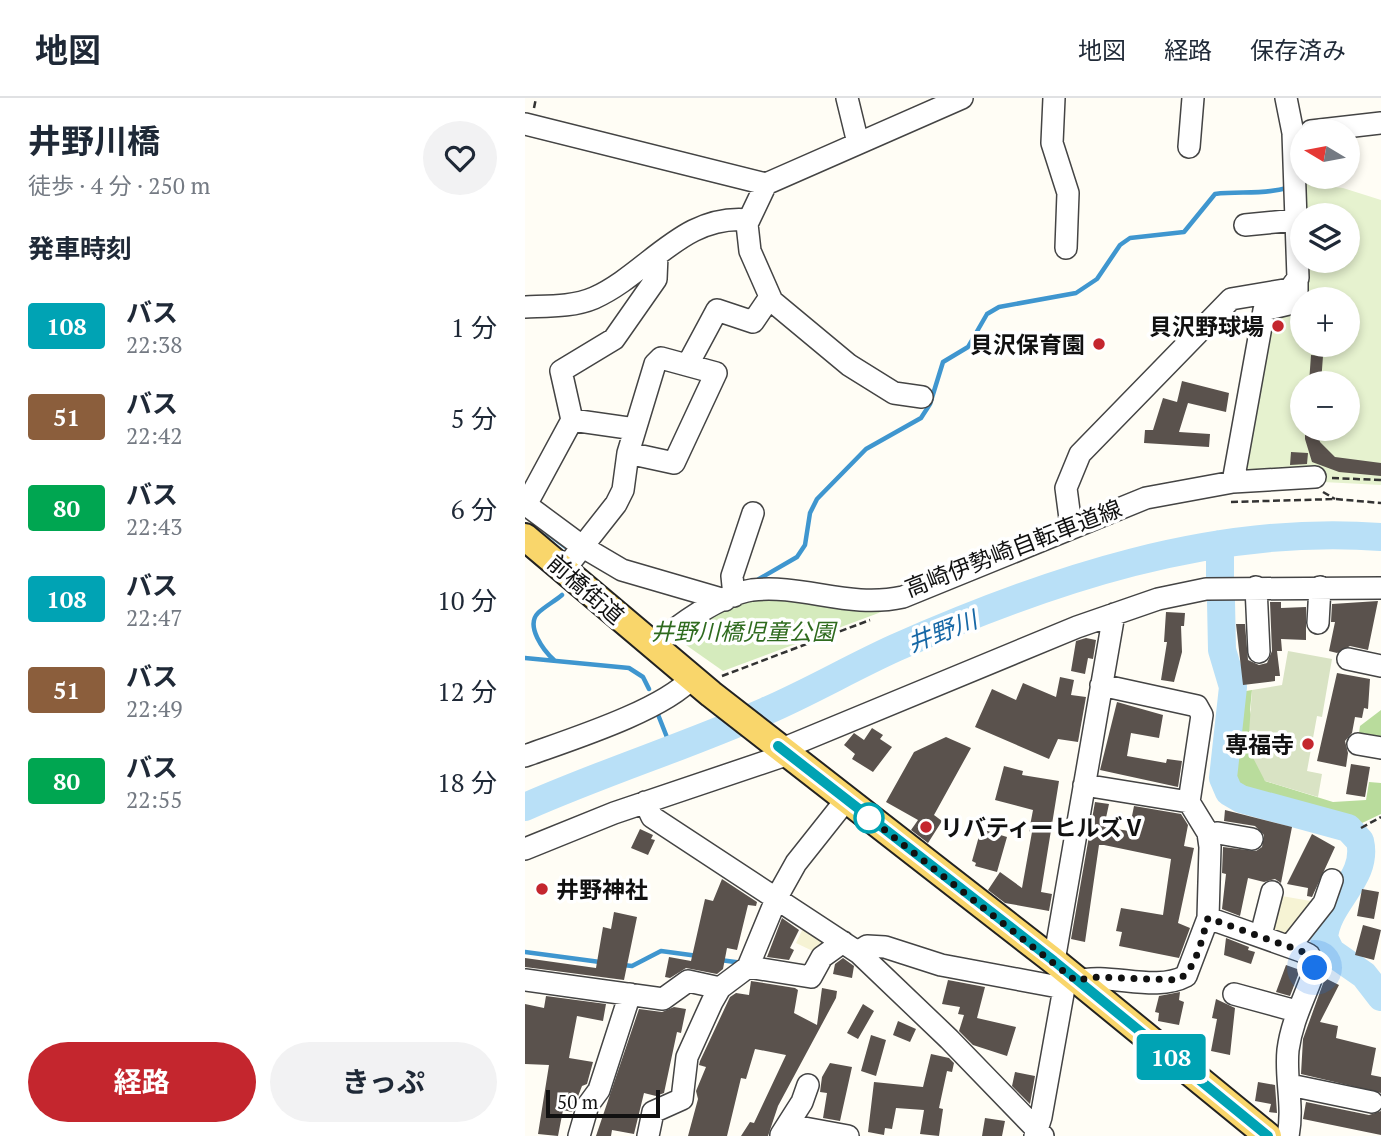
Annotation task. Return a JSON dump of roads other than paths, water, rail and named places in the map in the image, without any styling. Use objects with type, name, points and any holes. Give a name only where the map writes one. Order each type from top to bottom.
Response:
[{"type":"main road","name":"前橋街道","points":[[525,537],[653,647],[706,683],[783,749]]},
{"type":"main road","points":[[783,749],[1268,1136]]},
{"type":"street","points":[[847,98],[858,143]]},
{"type":"street","points":[[525,124],[766,184],[962,98]]},
{"type":"street","points":[[1053,98],[1052,143],[1068,193],[1066,248]]},
{"type":"street","points":[[1189,146],[1193,98]]},
{"type":"street","points":[[1286,98],[1296,119]]},
{"type":"street","points":[[1360,125],[1381,123]]},
{"type":"street","points":[[766,184],[749,220],[750,251],[770,297],[849,365],[894,393],[922,397]]},
{"type":"street","points":[[525,307],[574,304],[595,298],[714,220],[749,220]]},
{"type":"street","points":[[1245,225],[1290,221]]},
{"type":"street","points":[[657,255],[656,279],[614,339],[561,371],[572,420],[525,505],[583,547],[633,574],[730,598]]},
{"type":"street","points":[[1233,482],[1264,310],[1297,302],[1298,273]]},
{"type":"street","points":[[1071,526],[1066,488],[1080,454],[1231,299],[1290,289],[1298,278]]},
{"type":"street","points":[[688,364],[717,310],[753,322],[770,297]]},
{"type":"street","points":[[564,570],[616,504],[627,475],[628,453],[655,364],[661,358],[716,373],[674,463],[628,453]]},
{"type":"street","points":[[572,420],[635,429]]},
{"type":"street","points":[[653,647],[678,625],[749,590],[770,590],[859,602],[903,597],[1071,526],[1146,498],[1233,482],[1315,477]]},
{"type":"street","points":[[730,598],[732,576],[753,513]]},
{"type":"street","points":[[1256,587],[1259,652]]},
{"type":"street","points":[[525,849],[783,749],[1114,614],[1185,593],[1256,587],[1381,588]]},
{"type":"street","points":[[1318,623],[1320,587]]},
{"type":"street","points":[[1038,1134],[1065,976],[1084,785],[1114,614]]},
{"type":"street","points":[[1349,659],[1381,666]]},
{"type":"street","points":[[525,756],[635,712],[683,689],[706,683]]},
{"type":"street","points":[[748,967],[811,977],[822,957],[851,947],[867,946],[885,947],[941,965],[1065,976],[1178,980],[1186,975],[1208,918],[1208,834],[1189,802],[1201,727],[1200,710],[1197,706],[1101,685]]},
{"type":"street","points":[[1359,744],[1381,748]]},
{"type":"street","points":[[1084,785],[1189,802]]},
{"type":"street","points":[[648,1136],[653,1112],[682,1100],[687,1057],[720,988],[748,967],[777,897],[796,863],[846,800]]},
{"type":"street","points":[[645,802],[652,817],[851,947],[949,1039],[1038,1134]]},
{"type":"street","points":[[1208,834],[1218,833],[1252,839]]},
{"type":"street","points":[[1290,946],[1324,903],[1332,880]]},
{"type":"street","points":[[1261,935],[1272,892]]},
{"type":"street","points":[[1208,918],[1310,955],[1315,968],[1296,1011],[1288,1051],[1292,1105],[1288,1136]]},
{"type":"street","points":[[525,980],[663,999],[688,981],[720,988]]},
{"type":"street","points":[[579,1136],[588,1105],[599,1090],[631,994]]},
{"type":"street","points":[[1234,994],[1296,1011]]},
{"type":"street","points":[[1290,1084],[1372,1102]]},
{"type":"street","points":[[808,1085],[784,1130],[848,1136]]},
{"type":"waterway","points":[[759,579],[797,557],[805,545],[810,513],[817,499],[866,449],[921,418],[930,404],[943,362],[968,347],[987,314],[999,307],[1076,293],[1097,279],[1120,245],[1130,238],[1184,232],[1215,194],[1287,188]]},
{"type":"waterway","points":[[547,533],[571,551]]},
{"type":"waterway","name":"井野川","points":[[525,807],[766,711],[952,623],[1071,580],[1132,562],[1256,539],[1318,535],[1381,537]]},
{"type":"waterway","points":[[1220,544],[1220,576]]},
{"type":"waterway","points":[[554,660],[541,645],[534,625],[538,613],[562,595]]},
{"type":"waterway","points":[[1221,601],[1222,650],[1233,687],[1223,778],[1229,792],[1241,799],[1348,828],[1360,841],[1359,867],[1332,913],[1324,938],[1331,952],[1364,975],[1381,997]]},
{"type":"waterway","points":[[525,658],[629,668],[643,677],[649,689]]},
{"type":"waterway","points":[[657,712],[672,750]]},
{"type":"waterway","points":[[623,965],[632,966],[661,951],[698,956]]},
{"type":"waterway","points":[[525,952],[600,962]]},
{"type":"waterway","points":[[720,960],[743,963]]},
{"type":"place","name":"貝沢野球場","points":[[1278,326]]},
{"type":"place","name":"貝沢保育園","points":[[1099,344]]},
{"type":"place","name":"専福寺","points":[[1308,744]]},
{"type":"place","name":"リバティーヒルズⅤ","points":[[926,827]]},
{"type":"place","name":"井野神社","points":[[542,889]]},
{"type":"park label","name":"井野川橋児童公園","points":[[743,631]]}]
